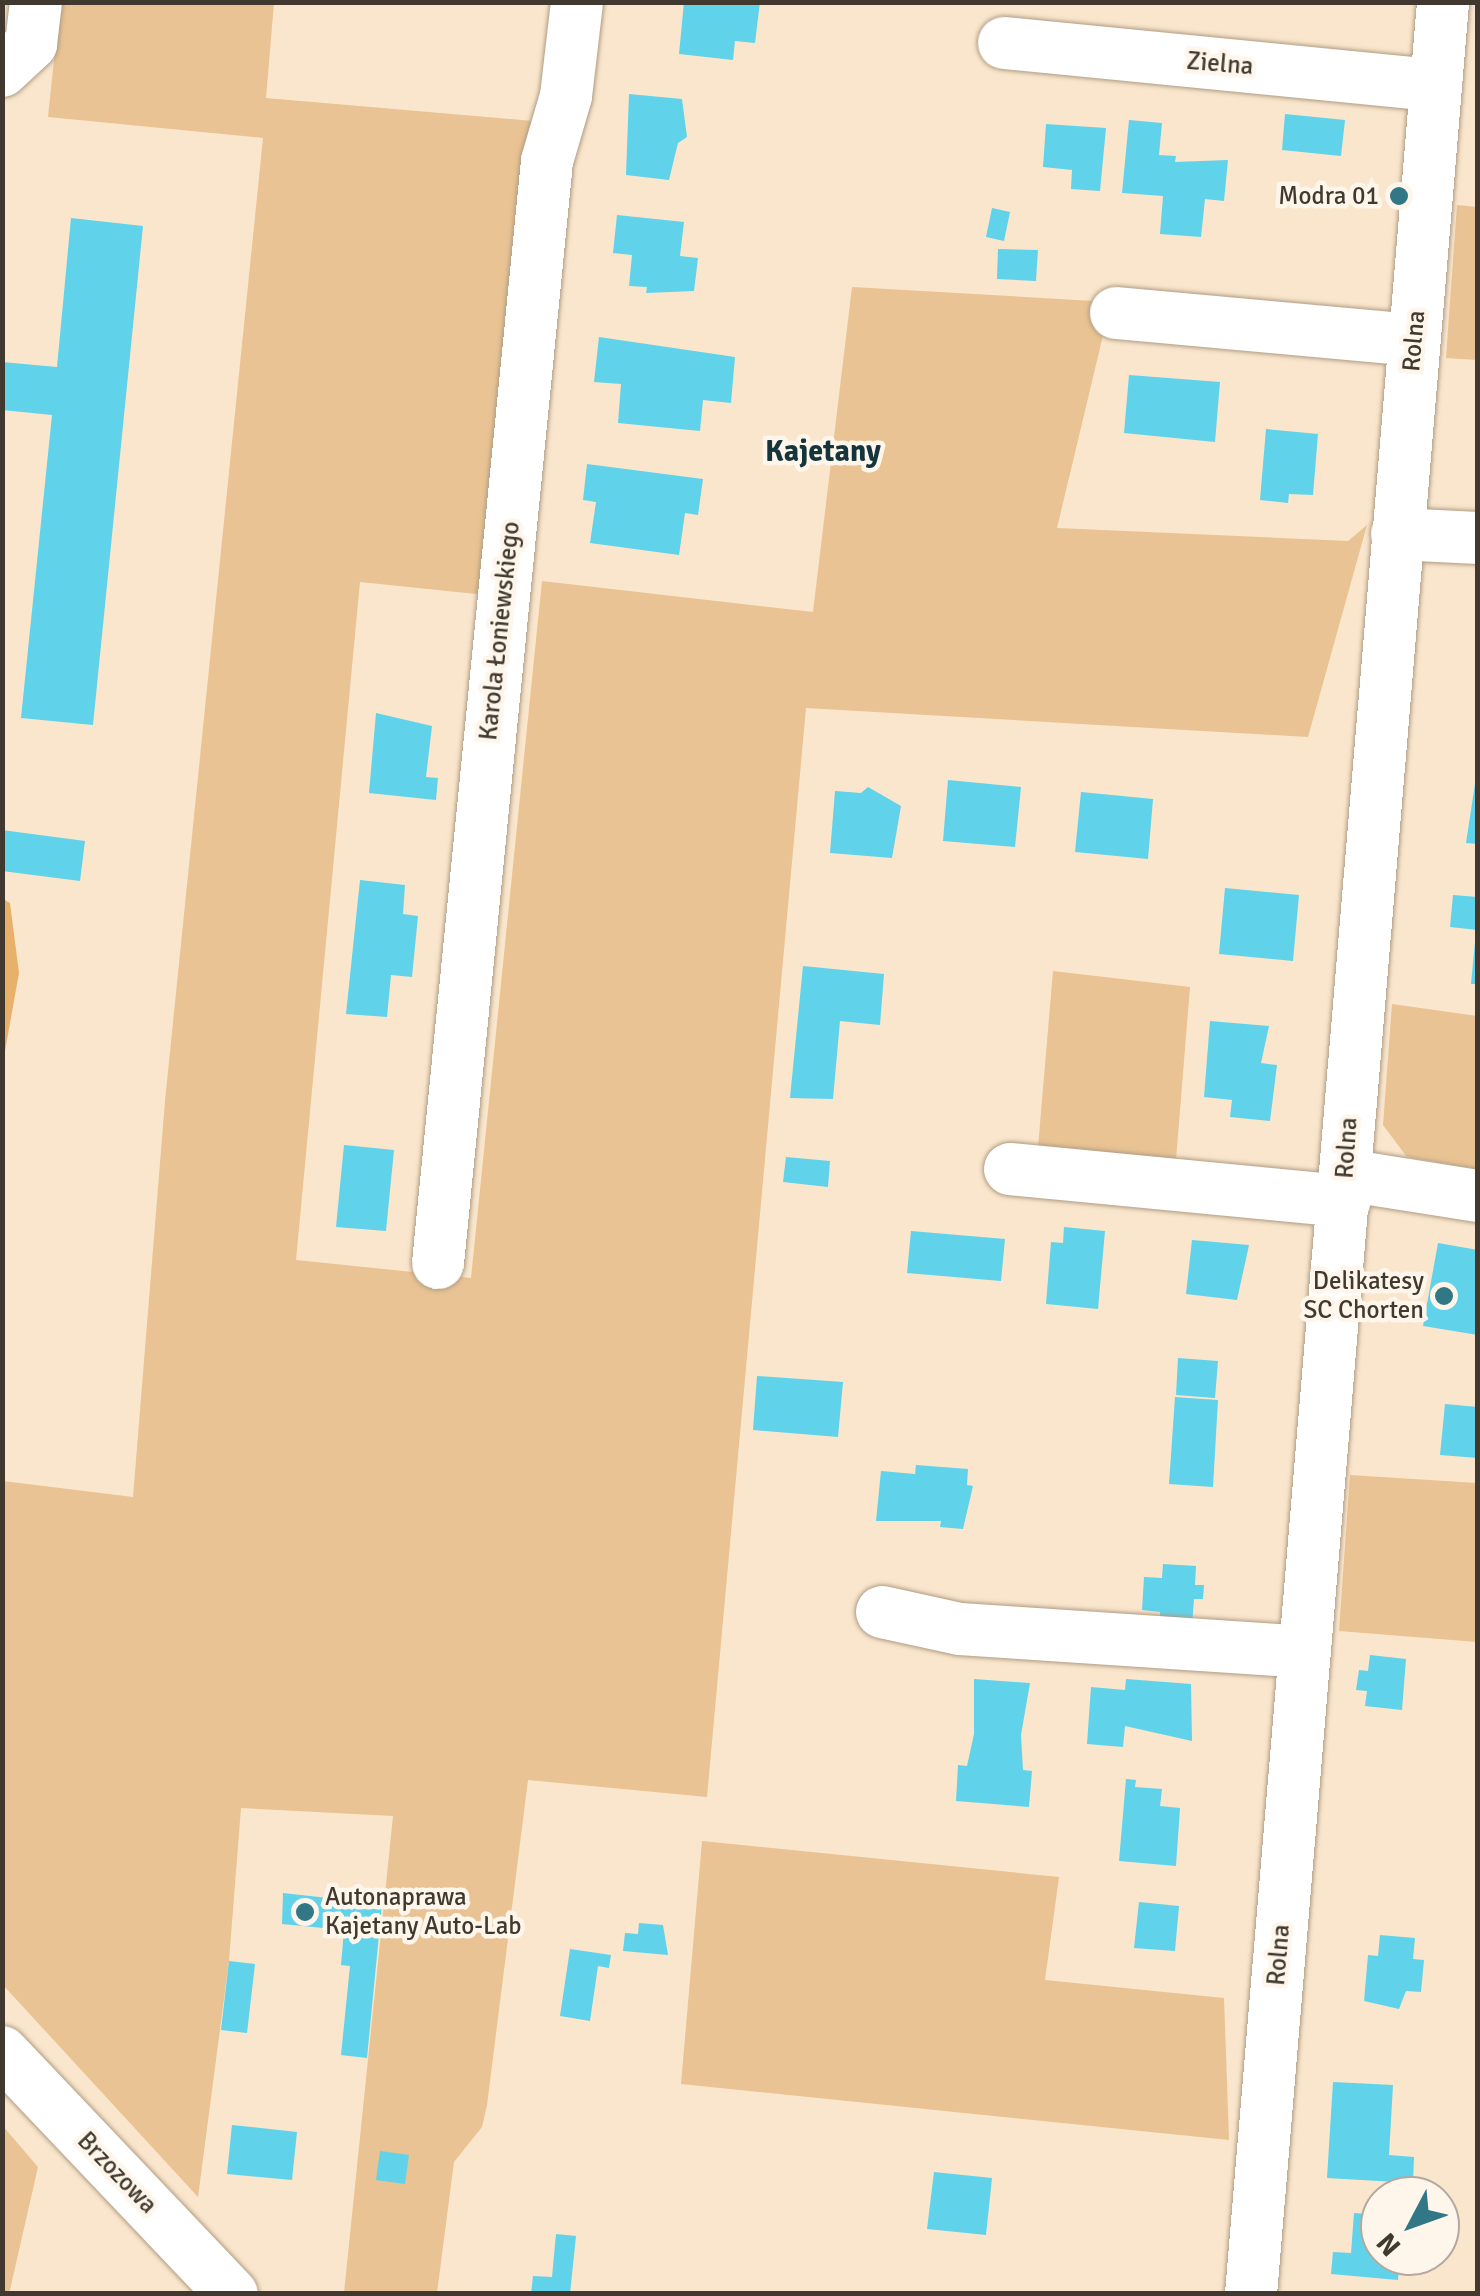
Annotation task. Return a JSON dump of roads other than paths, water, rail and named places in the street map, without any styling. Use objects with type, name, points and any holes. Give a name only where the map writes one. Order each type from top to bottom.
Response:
[{"type":"street","points":[[2,71],[32,44],[36,2]]},
{"type":"street","name":"Karola Łoniewskiego","points":[[438,1263],[547,161],[566,96],[576,2]]},
{"type":"street","name":"Rolna","points":[[1252,2294],[1443,2]]},
{"type":"street","name":"Zielna","points":[[1004,44],[1436,85]]},
{"type":"street","points":[[1116,314],[1414,340]]},
{"type":"street","points":[[1397,534],[1478,538]]},
{"type":"street","points":[[1010,1169],[1478,1196]]},
{"type":"street","points":[[882,1612],[960,1629],[1303,1652]]},
{"type":"street","name":"Brzozowa","points":[[2,2052],[232,2294]]},
{"type":"place","name":"Modra 01","points":[[1399,196]]},
{"type":"place","name":"Delikatesy SC Chorten","points":[[1444,1296]]},
{"type":"place","name":"Autonaprawa Kajetany Auto-Lab","points":[[305,1912]]},
{"type":"district","name":"Kajetany","points":[[823,452]]}]
